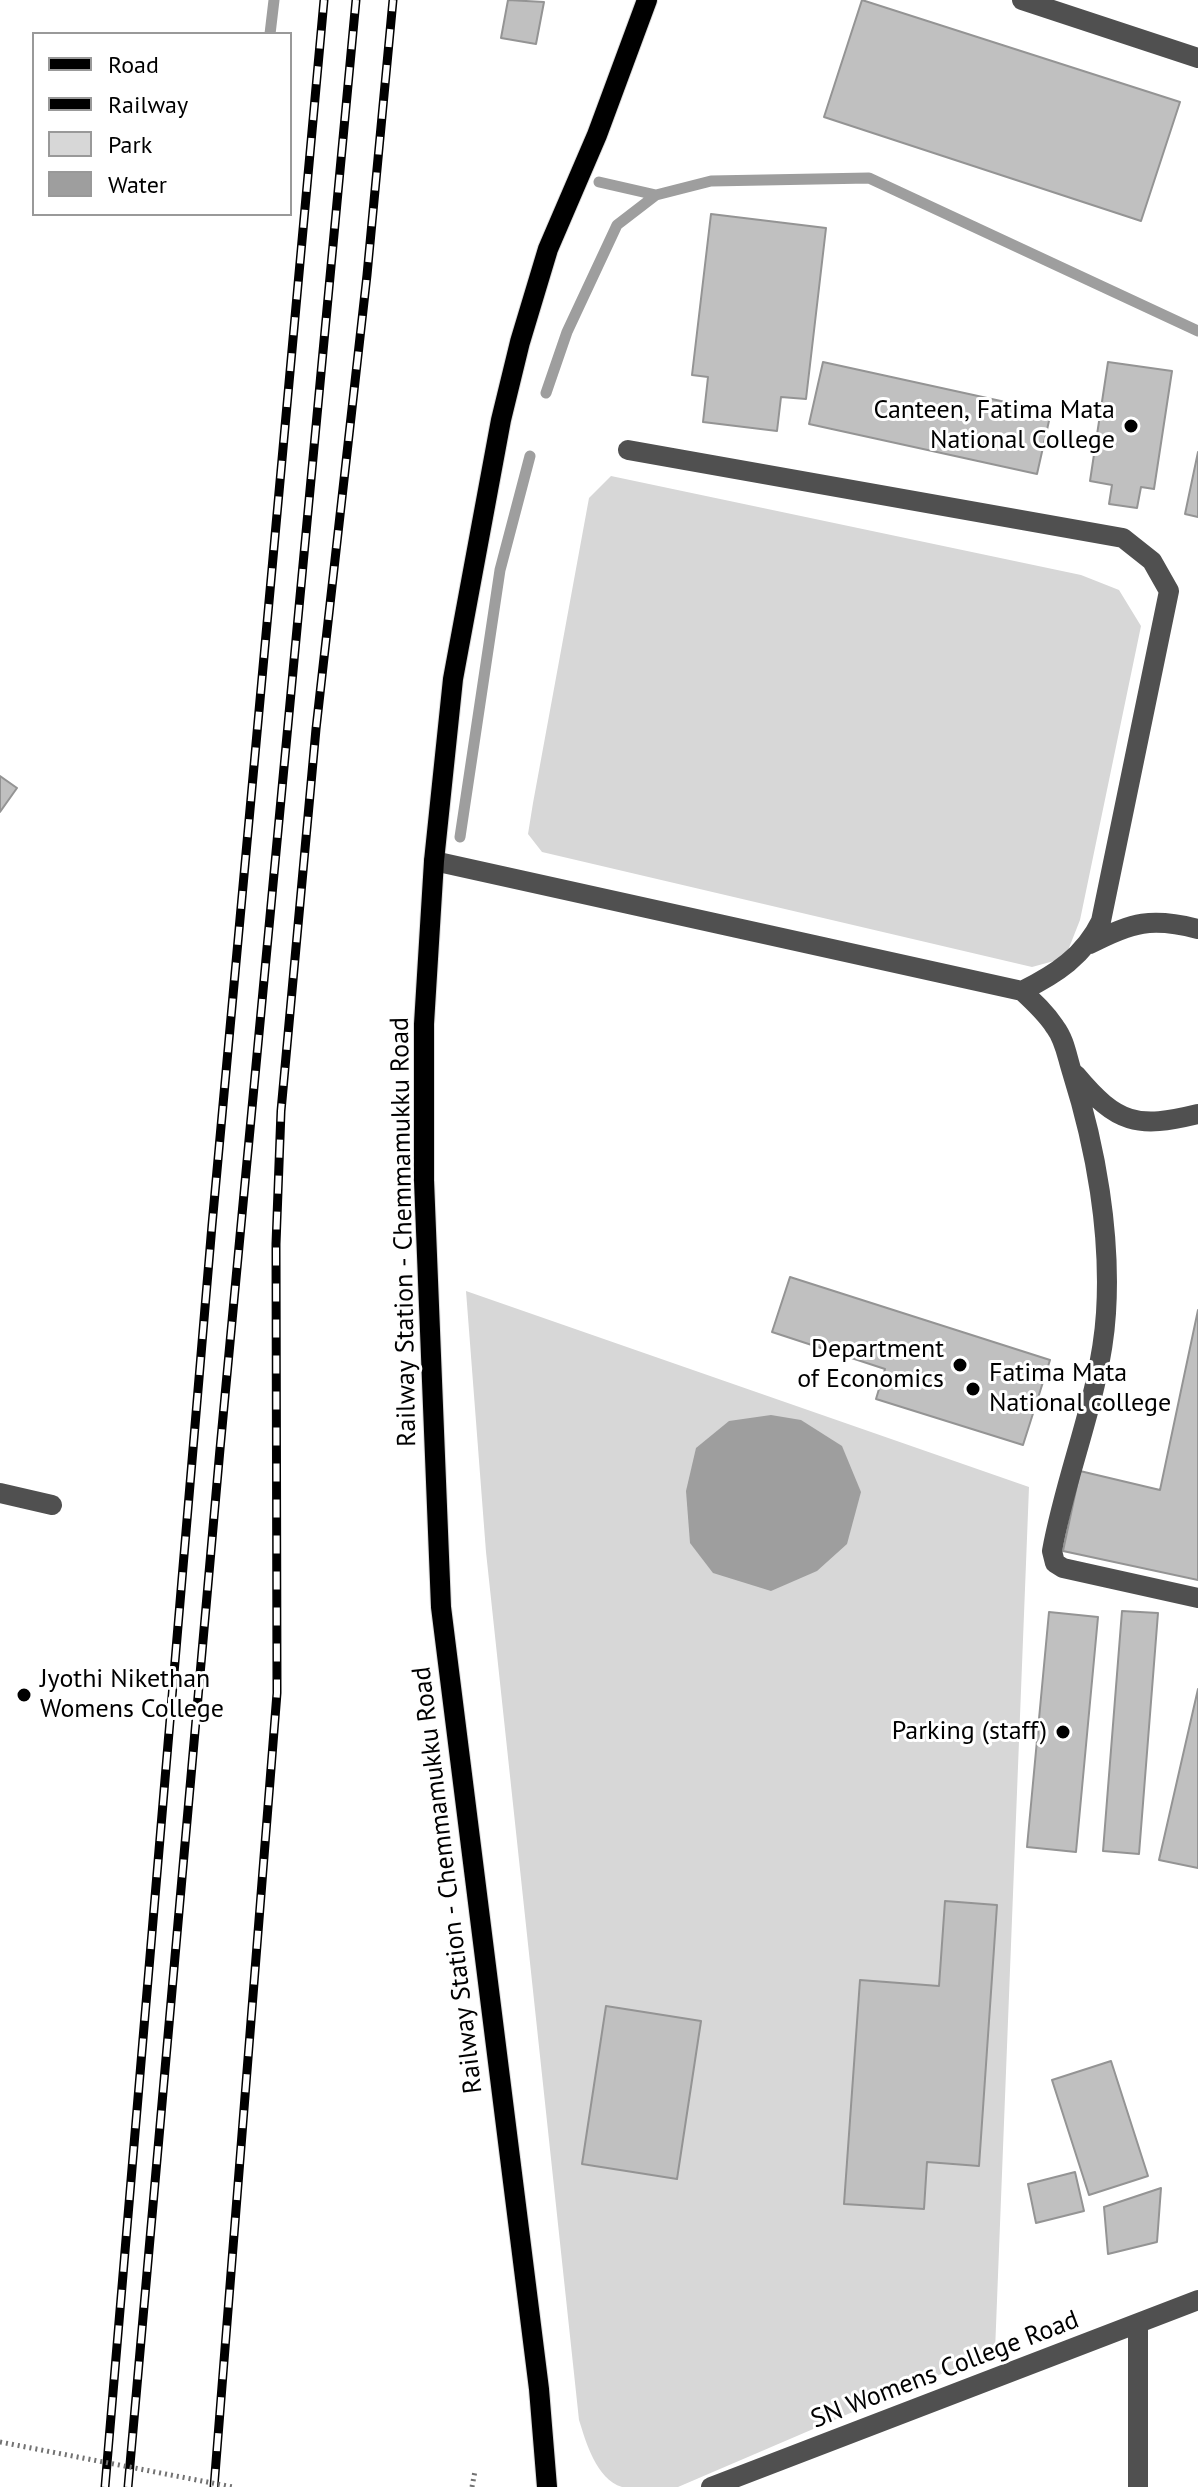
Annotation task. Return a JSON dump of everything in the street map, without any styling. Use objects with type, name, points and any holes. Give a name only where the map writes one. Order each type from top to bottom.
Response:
[{"type":"main road","name":"Railway Station - Chemmamukku Road","points":[[547,2487],[539,2389],[441,1607],[424,1180],[424,1024],[434,861],[453,679],[469,584],[520,342],[548,249],[597,135],[647,0]]},
{"type":"street","points":[[1022,0],[1198,58]]},
{"type":"street","points":[[628,450],[1123,538],[1152,561],[1169,591],[1101,921],[1090,944]]},
{"type":"street","points":[[434,861],[1022,991],[1057,1029],[1090,1131],[1102,1219],[1106,1314],[1096,1372],[1052,1551],[1055,1563],[1063,1568],[1198,1598]]},
{"type":"street","points":[[1022,991],[1052,976],[1090,944],[1124,926],[1147,921],[1198,929]]},
{"type":"street","points":[[1070,1068],[1102,1103],[1126,1120],[1161,1121],[1198,1114]]},
{"type":"street","points":[[0,1493],[52,1505]]},
{"type":"street","name":"SN Womens College Road","points":[[711,2487],[1198,2300]]},
{"type":"street","points":[[1138,2324],[1138,2487]]},
{"type":"path","points":[[0,2442],[233,2487]]},
{"type":"path","points":[[472,2487],[475,2471]]},
{"type":"green space","points":[[611,476],[1081,575],[1119,590],[1141,626],[1080,920],[1065,958],[1032,967],[542,852],[528,834],[533,803],[589,498]]},
{"type":"green space","points":[[466,1291],[1029,1487],[995,2351],[678,2487],[622,2487],[613,2483],[593,2459],[579,2420],[486,1552]]},
{"type":"water","points":[[771,1415],[801,1420],[842,1446],[861,1492],[847,1544],[817,1571],[771,1591],[713,1573],[690,1543],[686,1491],[696,1448],[729,1421]]},
{"type":"building","points":[[508,0],[544,2],[536,44],[501,38]]},
{"type":"building","points":[[862,0],[1180,102],[1141,221],[824,117]]},
{"type":"building","points":[[711,214],[826,228],[806,399],[781,397],[777,431],[703,422],[708,377],[692,375]]},
{"type":"building","points":[[823,362],[1051,412],[1037,474],[809,424]]},
{"type":"building","name":"Canteen, Fatima Mata National College","points":[[1108,362],[1172,371],[1154,489],[1141,487],[1137,508],[1109,504],[1112,485],[1090,481]]},
{"type":"building","points":[[1198,452],[1198,517],[1185,514]]},
{"type":"building","points":[[0,776],[17,788],[0,812]]},
{"type":"building","name":"Department of Economics","points":[[790,1277],[1050,1360],[1023,1445],[876,1399],[885,1369],[772,1332]]},
{"type":"building","name":"Fatima Mata National college","points":[[1198,1310],[1198,1580],[1063,1551],[1080,1471],[1160,1490]]},
{"type":"building","name":"Parking (staff)","points":[[1122,1611],[1158,1613],[1139,1854],[1103,1851]]},
{"type":"building","name":"Parking (staff)","points":[[1049,1612],[1098,1617],[1076,1852],[1027,1847]]},
{"type":"building","points":[[1198,1689],[1198,1868],[1159,1860]]},
{"type":"building","points":[[945,1901],[997,1905],[979,2166],[927,2162],[924,2209],[844,2204],[860,1980],[939,1986]]},
{"type":"building","points":[[606,2006],[701,2021],[677,2179],[582,2164]]},
{"type":"building","points":[[1111,2061],[1148,2176],[1089,2195],[1052,2080]]},
{"type":"building","points":[[1075,2172],[1084,2211],[1036,2223],[1028,2184]]},
{"type":"building","points":[[1161,2188],[1157,2242],[1108,2254],[1104,2207]]},
{"type":"waterway","points":[[270,32],[274,0]]},
{"type":"waterway","points":[[546,393],[567,332],[617,225],[656,195],[711,181],[869,178],[1198,331]]},
{"type":"waterway","points":[[599,182],[656,195]]},
{"type":"waterway","points":[[460,837],[500,570],[530,456]]},
{"type":"railway","points":[[105,2487],[212,1225],[324,0]]},
{"type":"railway","points":[[128,2487],[220,1449],[356,0]]},
{"type":"railway","points":[[214,2487],[277,1693],[276,1244],[281,1111],[316,729],[367,275],[393,0]]},
{"type":"place","name":"Canteen, Fatima Mata National College","points":[[1131,426]]},
{"type":"place","name":"Department of Economics","points":[[960,1365]]},
{"type":"place","name":"Fatima Mata National college","points":[[973,1389]]},
{"type":"place","name":"Jyothi Nikethan Womens College","points":[[24,1695]]},
{"type":"place","name":"Parking (staff)","points":[[1063,1732]]}]
